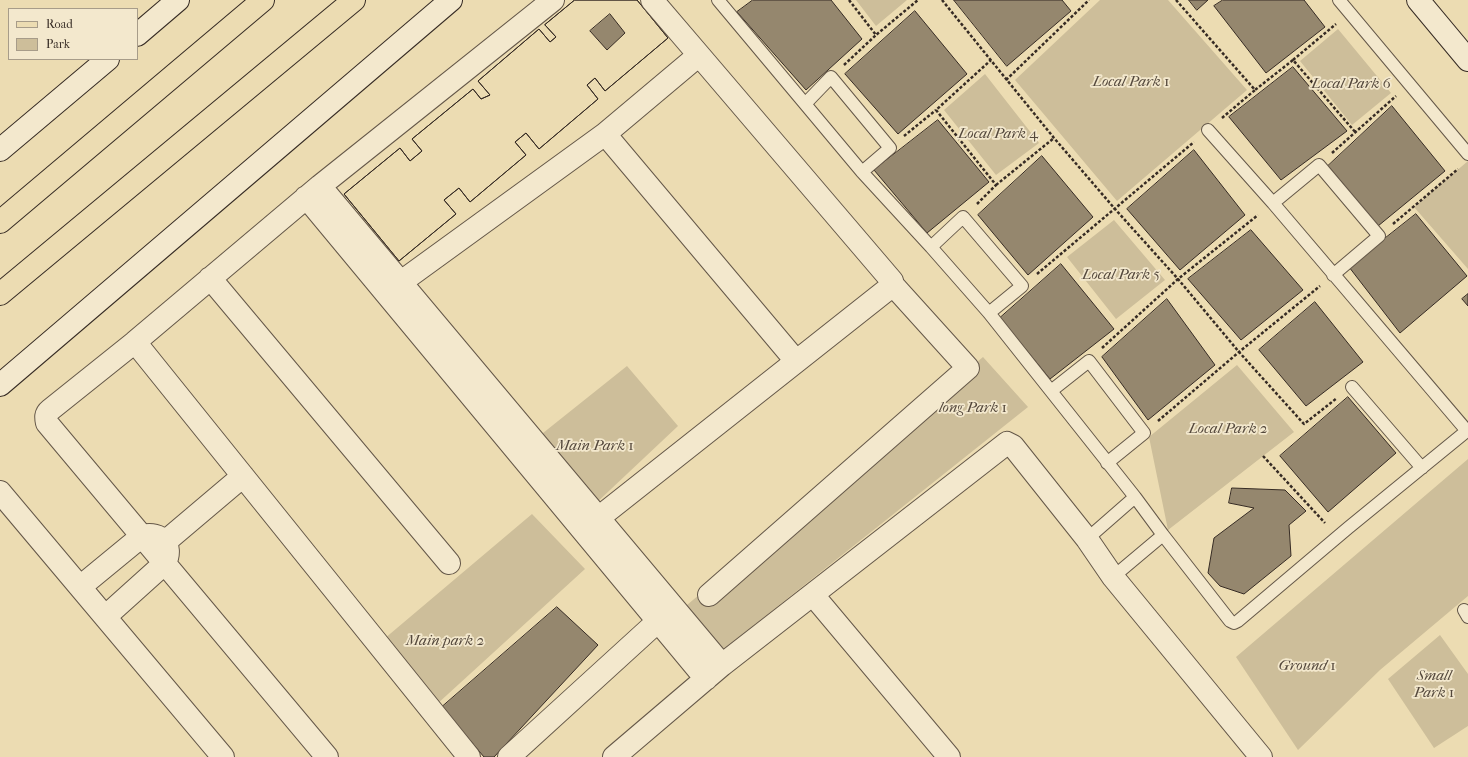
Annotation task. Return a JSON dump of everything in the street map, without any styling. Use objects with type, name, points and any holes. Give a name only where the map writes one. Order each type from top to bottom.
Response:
[{"type":"main road","points":[[0,222],[263,0]]},
{"type":"main road","points":[[0,294],[354,0]]},
{"type":"street","points":[[138,34],[178,0]]},
{"type":"street","points":[[0,385],[451,0]]},
{"type":"street","points":[[327,757],[47,423],[47,413],[135,342],[313,192],[553,0]]},
{"type":"street","points":[[652,0],[887,275],[893,285],[968,368],[709,595]]},
{"type":"street","points":[[1418,0],[1468,60]]},
{"type":"street","points":[[393,288],[605,134],[699,54]]},
{"type":"street","points":[[0,150],[107,60]]},
{"type":"street","points":[[605,134],[796,361]]},
{"type":"street","points":[[313,192],[590,524],[673,607],[722,665]]},
{"type":"street","points":[[210,278],[449,563]]},
{"type":"street","points":[[590,524],[893,285]]},
{"type":"street","points":[[135,342],[470,757]]},
{"type":"street","points":[[614,757],[722,665],[1008,443],[1013,446],[1087,539],[1113,577],[1261,757]]},
{"type":"street","points":[[165,542],[243,476]]},
{"type":"street","points":[[0,492],[223,757]]},
{"type":"street","points":[[590,524],[657,621],[706,679]]},
{"type":"street","points":[[80,587],[142,536],[150,534],[157,536],[165,542],[168,548],[168,556],[165,564],[105,617]]},
{"type":"street","points":[[813,595],[949,757]]},
{"type":"street","points":[[510,757],[673,607]]},
{"type":"lane","points":[[718,0],[862,172],[989,313],[1135,497],[1228,619],[1234,622],[1238,621],[1467,430],[1273,203],[1208,130]]},
{"type":"lane","points":[[1339,0],[1468,154]]},
{"type":"lane","points":[[805,104],[832,76],[890,148],[862,172]]},
{"type":"lane","points":[[1273,203],[1319,165],[1379,236],[1333,275]]},
{"type":"lane","points":[[931,247],[963,217],[1022,286],[989,313]]},
{"type":"lane","points":[[1051,391],[1089,361],[1144,433],[1107,463]]},
{"type":"lane","points":[[1352,387],[1422,468]]},
{"type":"lane","points":[[1087,539],[1135,497]]},
{"type":"lane","points":[[1113,577],[1163,535]]},
{"type":"path","points":[[849,0],[876,35]]},
{"type":"path","points":[[832,76],[876,35],[918,0]]},
{"type":"path","points":[[942,0],[1054,138],[1178,279],[1239,352],[1304,424],[1352,387]]},
{"type":"path","points":[[1006,80],[1089,0]]},
{"type":"path","points":[[1176,0],[1255,90]]},
{"type":"path","points":[[1022,286],[1350,12]]},
{"type":"path","points":[[890,148],[936,110],[990,60]]},
{"type":"path","points":[[1293,60],[1356,133]]},
{"type":"path","points":[[1319,165],[1410,84]]},
{"type":"path","points":[[936,110],[996,185]]},
{"type":"path","points":[[963,217],[996,185],[1054,138]]},
{"type":"path","points":[[1379,236],[1462,166]]},
{"type":"path","points":[[1089,361],[1178,279],[1273,203]]},
{"type":"path","points":[[1144,433],[1239,352],[1333,275]]},
{"type":"path","points":[[1264,456],[1338,537]]},
{"type":"green space","points":[[856,0],[907,0],[876,26]]},
{"type":"green space","name":"Local Park 1","points":[[1100,0],[1168,0],[1247,90],[1117,201],[1015,80]]},
{"type":"green space","name":"Local Park 6","points":[[1338,29],[1391,93],[1352,125],[1300,61]]},
{"type":"green space","name":"Local Park 4","points":[[985,74],[1039,143],[996,175],[944,110]]},
{"type":"green space","points":[[1468,161],[1468,269],[1414,207]]},
{"type":"green space","name":"Local Park 5","points":[[1114,220],[1165,280],[1116,319],[1067,257]]},
{"type":"green space","name":"long Park 1","points":[[983,357],[1028,407],[719,653],[681,610]]},
{"type":"green space","name":"Local Park 2","points":[[1237,365],[1294,432],[1168,530],[1149,437]]},
{"type":"green space","name":"Main Park 1","points":[[627,366],[678,426],[593,506],[533,441]]},
{"type":"green space","name":"Ground 1","points":[[1468,459],[1468,596],[1380,670],[1298,750],[1236,657]]},
{"type":"green space","name":"Main park 2","points":[[532,514],[585,569],[436,705],[384,639]]},
{"type":"green space","name":"Small Park 1","points":[[1440,635],[1468,674],[1468,726],[1434,748],[1388,679]]},
{"type":"building","points":[[575,0],[637,0],[668,38],[605,91],[595,78],[587,85],[598,99],[539,149],[526,133],[515,142],[526,155],[470,202],[459,188],[444,200],[456,214],[399,261],[344,194],[400,148],[410,161],[422,151],[412,139],[473,89],[481,99],[490,95],[478,81],[539,29],[550,42],[556,37],[545,25]],"holes":[[[610,14],[625,33],[607,50],[590,31]]]},
{"type":"building","points":[[575,0],[637,0],[668,38],[605,91],[595,78],[587,85],[598,99],[539,149],[526,133],[515,142],[526,155],[470,202],[459,188],[444,200],[456,214],[399,261],[344,194],[400,148],[410,161],[422,151],[412,139],[473,89],[481,99],[490,95],[478,81],[539,29],[550,42],[556,37],[545,25]]},
{"type":"building","points":[[753,0],[831,0],[862,39],[806,90],[737,12]]},
{"type":"building","points":[[954,0],[1062,0],[1071,11],[1007,66]]},
{"type":"building","points":[[1189,0],[1208,0],[1197,10]]},
{"type":"building","points":[[1223,0],[1304,0],[1325,27],[1266,73],[1214,6]]},
{"type":"building","points":[[915,11],[967,74],[898,134],[845,74]]},
{"type":"building","points":[[1293,67],[1347,131],[1281,180],[1229,117]]},
{"type":"building","points":[[1392,106],[1445,171],[1378,226],[1328,166]]},
{"type":"building","points":[[938,120],[989,182],[927,233],[874,170]]},
{"type":"building","points":[[1194,150],[1245,215],[1180,270],[1127,209]]},
{"type":"building","points":[[1042,156],[1093,217],[1028,275],[978,215]]},
{"type":"building","points":[[1416,214],[1467,276],[1400,333],[1349,267]]},
{"type":"building","points":[[1251,230],[1303,290],[1241,340],[1188,279]]},
{"type":"building","points":[[1061,264],[1114,329],[1050,379],[1000,318]]},
{"type":"building","points":[[1468,294],[1468,306],[1462,299]]},
{"type":"building","points":[[1167,299],[1215,365],[1148,420],[1102,357]]},
{"type":"building","points":[[1315,302],[1363,362],[1306,406],[1259,350]]},
{"type":"building","points":[[1348,397],[1396,453],[1328,512],[1280,456]]},
{"type":"building","points":[[1232,488],[1285,490],[1306,511],[1289,525],[1291,556],[1244,594],[1220,586],[1208,573],[1214,538],[1254,508],[1229,503]]},
{"type":"building","points":[[557,607],[598,645],[494,757],[484,757],[442,707]]}]
